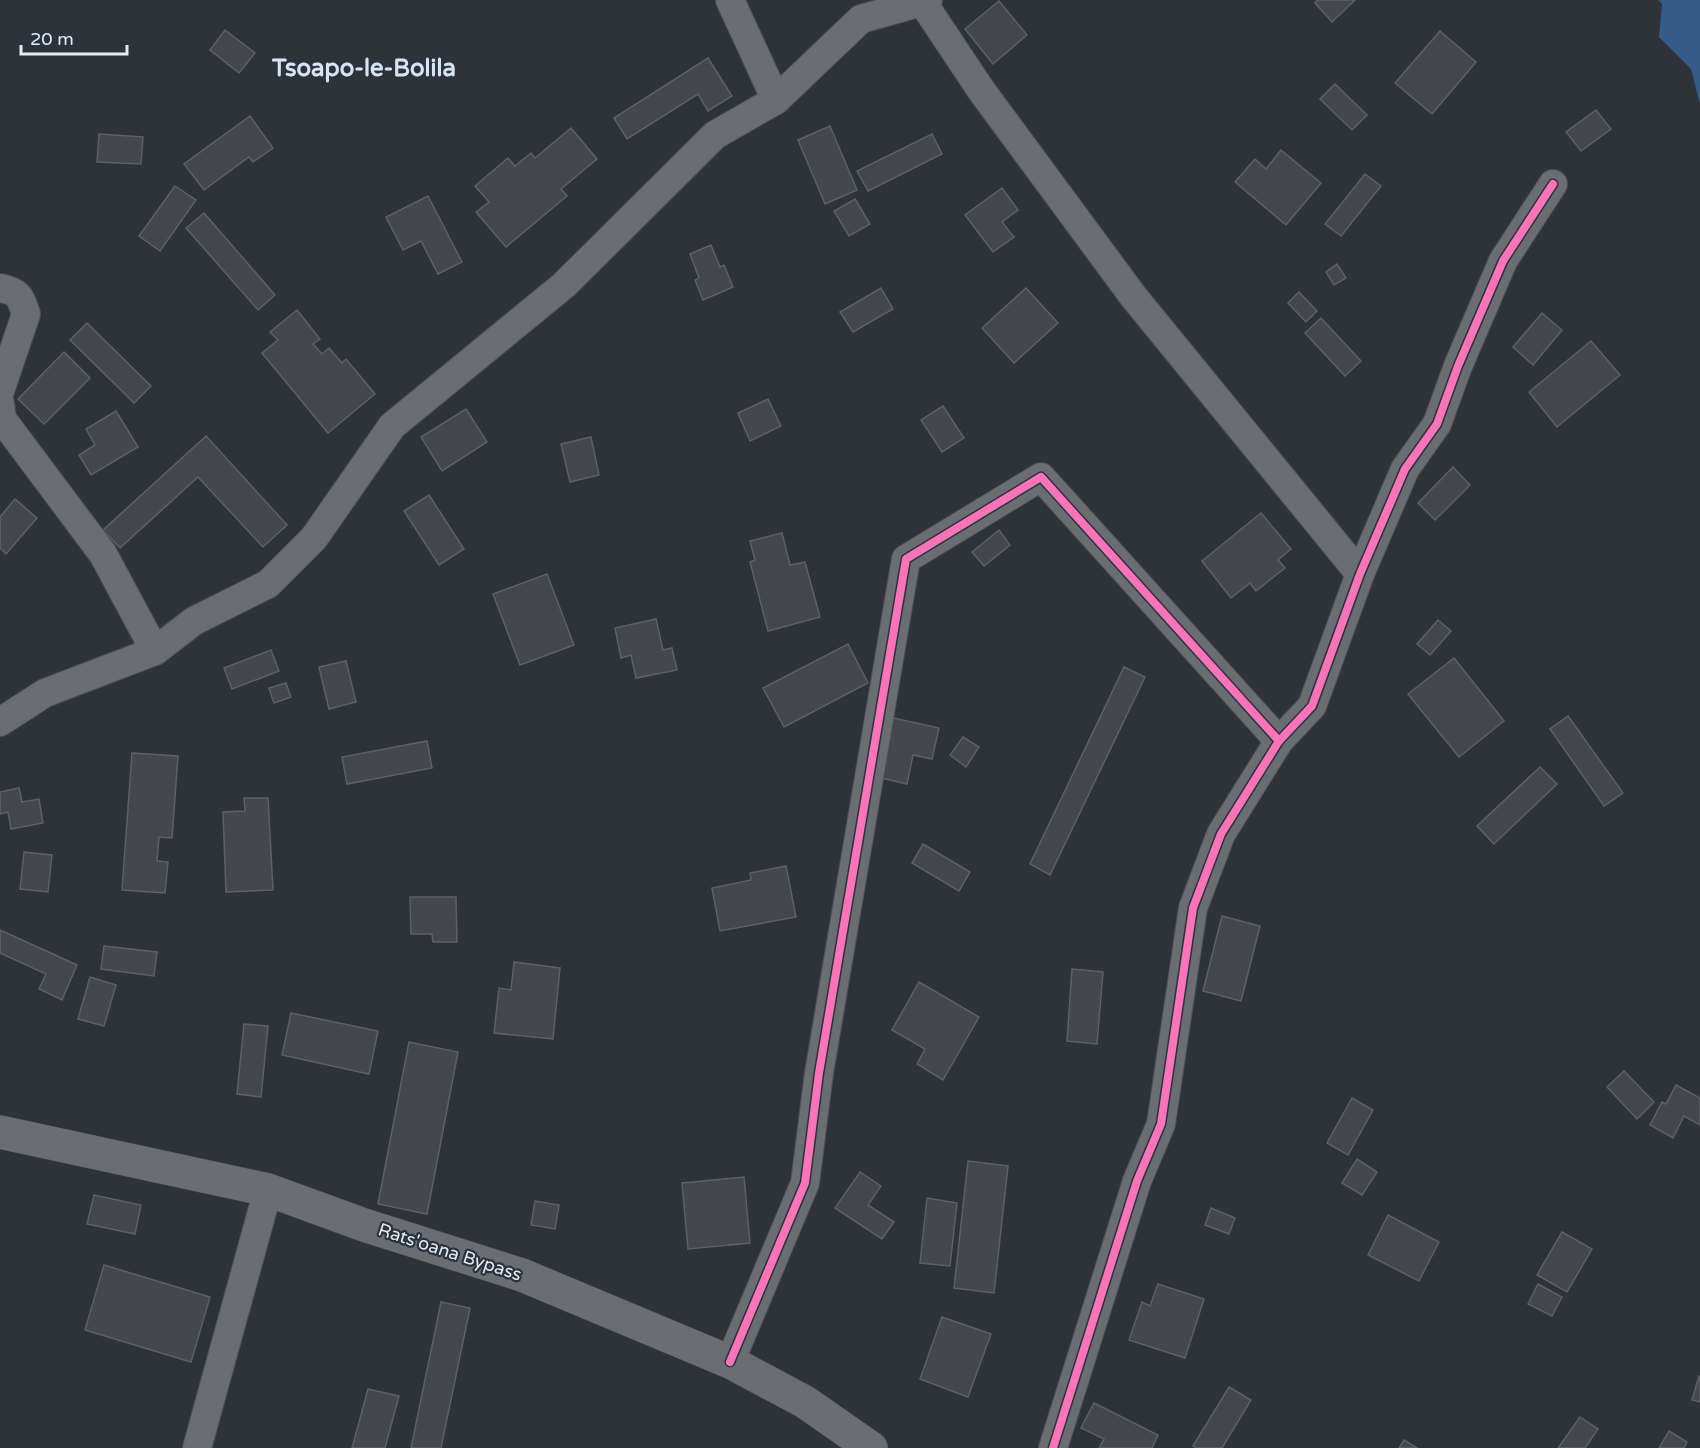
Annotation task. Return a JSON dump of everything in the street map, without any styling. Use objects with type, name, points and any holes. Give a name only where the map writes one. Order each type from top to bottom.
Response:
[{"type":"street","points":[[730,0],[776,100]]},
{"type":"street","points":[[0,722],[45,693],[155,651],[194,621],[268,584],[314,538],[392,426],[564,285],[715,135],[776,100],[861,19],[926,1],[981,90],[1133,296],[1360,574]]},
{"type":"street","points":[[1053,1448],[1137,1181],[1161,1124],[1193,908],[1221,834],[1279,741],[1312,706],[1360,574],[1405,469],[1437,424],[1458,366],[1503,261],[1553,184]]},
{"type":"street","points":[[0,288],[18,294],[26,314],[0,392]]},
{"type":"street","points":[[0,404],[2,419],[103,554],[155,651]]},
{"type":"street","points":[[730,1362],[805,1183],[819,1073],[906,559],[1041,477],[1279,741]]},
{"type":"street","name":"Rats'oana Bypass","points":[[0,1132],[268,1190],[364,1225],[522,1275],[730,1362],[804,1402],[871,1448]]},
{"type":"street","points":[[197,1448],[268,1190]]},
{"type":"shaded area","points":[[1658,0],[1700,0],[1700,104],[1691,69],[1659,37],[1662,4]]},
{"type":"building","points":[[1318,0],[1355,0],[1332,22],[1315,3]]},
{"type":"building","points":[[999,1],[1027,35],[993,64],[965,29]]},
{"type":"building","points":[[225,30],[255,53],[239,73],[210,50]]},
{"type":"building","points":[[1440,31],[1476,62],[1432,114],[1395,83]]},
{"type":"building","points":[[708,58],[732,96],[708,111],[698,94],[627,139],[614,118]]},
{"type":"building","points":[[1335,84],[1367,115],[1352,130],[1320,99]]},
{"type":"building","points":[[1596,110],[1611,129],[1581,151],[1566,132]]},
{"type":"building","points":[[250,116],[273,148],[253,162],[249,157],[204,190],[184,164]]},
{"type":"building","points":[[830,126],[857,190],[825,204],[798,140]]},
{"type":"building","points":[[571,128],[597,159],[561,189],[567,196],[506,247],[476,212],[489,202],[475,186],[508,158],[515,166],[531,153],[535,158]]},
{"type":"building","points":[[99,134],[143,137],[141,164],[97,162]]},
{"type":"building","points":[[932,134],[942,154],[868,191],[857,171]]},
{"type":"building","points":[[1281,150],[1321,183],[1286,225],[1235,182],[1255,159],[1266,169]]},
{"type":"building","points":[[1365,174],[1381,186],[1341,236],[1325,224]]},
{"type":"building","points":[[175,186],[196,200],[160,251],[139,236]]},
{"type":"building","points":[[1002,188],[1018,210],[1002,222],[1014,237],[993,252],[965,215]]},
{"type":"building","points":[[428,196],[462,262],[438,274],[421,241],[403,250],[386,217]]},
{"type":"building","points":[[855,199],[870,224],[849,236],[834,211]]},
{"type":"building","points":[[204,213],[275,295],[258,310],[186,228]]},
{"type":"building","points":[[711,245],[720,267],[724,265],[733,287],[703,300],[695,280],[699,278],[690,254]]},
{"type":"building","points":[[1337,264],[1346,278],[1334,285],[1326,272]]},
{"type":"building","points":[[881,288],[893,309],[853,332],[840,312]]},
{"type":"building","points":[[1026,288],[1058,323],[1014,363],[982,328]]},
{"type":"building","points":[[1299,292],[1317,311],[1306,322],[1288,303]]},
{"type":"building","points":[[297,310],[320,339],[313,344],[322,354],[329,348],[342,363],[346,359],[375,394],[328,433],[262,353],[278,340],[270,332]]},
{"type":"building","points":[[1542,313],[1562,330],[1533,365],[1513,347]]},
{"type":"building","points":[[1321,318],[1361,361],[1345,376],[1305,333]]},
{"type":"building","points":[[87,323],[151,386],[134,403],[70,340]]},
{"type":"building","points":[[1591,341],[1620,375],[1557,427],[1529,392]]},
{"type":"building","points":[[64,352],[90,378],[44,424],[18,399]]},
{"type":"building","points":[[768,399],[781,426],[750,441],[738,413]]},
{"type":"building","points":[[943,406],[964,438],[942,452],[921,420]]},
{"type":"building","points":[[466,409],[487,442],[442,471],[421,437]]},
{"type":"building","points":[[116,411],[138,447],[91,475],[79,455],[95,445],[86,429]]},
{"type":"building","points":[[206,436],[287,525],[263,547],[198,477],[120,548],[103,530]]},
{"type":"building","points":[[591,437],[599,475],[570,482],[561,444]]},
{"type":"building","points":[[1453,467],[1470,485],[1435,520],[1418,503]]},
{"type":"building","points":[[429,495],[464,549],[439,565],[404,511]]},
{"type":"building","points":[[15,499],[37,518],[6,554],[0,548],[0,517]]},
{"type":"building","points":[[1261,513],[1291,549],[1278,560],[1285,568],[1256,591],[1250,583],[1231,598],[1202,561]]},
{"type":"building","points":[[999,530],[1010,545],[984,566],[972,552]]},
{"type":"building","points":[[782,533],[790,565],[805,562],[820,617],[768,631],[750,562],[755,560],[750,541]]},
{"type":"building","points":[[547,574],[574,645],[520,665],[493,594]]},
{"type":"building","points":[[656,619],[663,650],[672,648],[677,670],[636,678],[631,655],[621,658],[615,628]]},
{"type":"building","points":[[1438,620],[1451,631],[1430,655],[1417,644]]},
{"type":"building","points":[[848,644],[868,683],[784,727],[763,688]]},
{"type":"building","points":[[271,650],[279,671],[232,689],[224,668]]},
{"type":"building","points":[[1454,658],[1504,721],[1459,757],[1408,694]]},
{"type":"building","points":[[346,661],[356,702],[329,709],[319,667]]},
{"type":"building","points":[[1124,667],[1145,677],[1050,875],[1030,864]]},
{"type":"building","points":[[286,683],[291,697],[274,703],[269,688]]},
{"type":"building","points":[[1568,716],[1623,793],[1604,806],[1550,729]]},
{"type":"building","points":[[889,717],[939,728],[932,759],[913,755],[907,784],[877,777]]},
{"type":"building","points":[[963,737],[979,747],[966,767],[950,755]]},
{"type":"building","points":[[427,741],[432,768],[347,784],[342,757]]},
{"type":"building","points":[[132,753],[178,756],[172,838],[159,837],[157,861],[168,862],[165,893],[122,890]]},
{"type":"building","points":[[1540,767],[1557,784],[1494,844],[1477,826]]},
{"type":"building","points":[[19,788],[22,802],[39,799],[43,823],[11,829],[8,812],[0,814],[0,792]]},
{"type":"building","points":[[244,798],[268,798],[273,890],[226,892],[223,812],[245,811]]},
{"type":"building","points":[[923,844],[970,872],[959,891],[912,863]]},
{"type":"building","points":[[24,852],[52,855],[48,892],[20,889]]},
{"type":"building","points":[[786,866],[796,917],[720,931],[712,888],[751,880],[750,873]]},
{"type":"building","points":[[410,897],[456,897],[457,942],[433,942],[432,934],[411,934]]},
{"type":"building","points":[[1222,916],[1260,926],[1241,1001],[1203,991]]},
{"type":"building","points":[[0,930],[77,965],[62,1000],[39,989],[46,974],[0,953]]},
{"type":"building","points":[[104,946],[157,952],[154,976],[101,969]]},
{"type":"building","points":[[514,962],[560,968],[553,1039],[494,1033],[499,988],[511,990]]},
{"type":"building","points":[[1072,969],[1103,972],[1097,1044],[1067,1041]]},
{"type":"building","points":[[90,977],[116,985],[104,1026],[78,1019]]},
{"type":"building","points":[[919,982],[979,1017],[943,1080],[917,1064],[925,1049],[892,1030]]},
{"type":"building","points":[[291,1013],[378,1031],[369,1074],[282,1055]]},
{"type":"building","points":[[244,1024],[268,1026],[261,1097],[237,1094]]},
{"type":"building","points":[[409,1042],[458,1052],[427,1214],[378,1204]]},
{"type":"building","points":[[1624,1071],[1654,1102],[1637,1119],[1607,1087]]},
{"type":"building","points":[[1676,1085],[1700,1098],[1700,1125],[1684,1116],[1673,1138],[1650,1125],[1662,1102],[1666,1104]]},
{"type":"building","points":[[1352,1098],[1373,1110],[1348,1155],[1327,1143]]},
{"type":"building","points":[[1357,1159],[1377,1172],[1362,1195],[1342,1183]]},
{"type":"building","points":[[968,1161],[1008,1166],[994,1293],[954,1288]]},
{"type":"building","points":[[860,1172],[881,1186],[868,1205],[894,1222],[882,1239],[835,1208]]},
{"type":"building","points":[[744,1177],[750,1243],[688,1249],[682,1183]]},
{"type":"building","points":[[94,1195],[141,1205],[135,1234],[87,1224]]},
{"type":"building","points":[[927,1198],[957,1203],[950,1266],[920,1263]]},
{"type":"building","points":[[535,1201],[559,1205],[555,1229],[531,1225]]},
{"type":"building","points":[[1211,1208],[1235,1218],[1229,1234],[1205,1225]]},
{"type":"building","points":[[1388,1215],[1439,1242],[1419,1281],[1368,1255]]},
{"type":"building","points":[[1562,1232],[1592,1249],[1567,1292],[1537,1275]]},
{"type":"building","points":[[104,1265],[210,1297],[191,1362],[85,1330]]},
{"type":"building","points":[[1158,1284],[1204,1299],[1185,1358],[1129,1340],[1142,1302],[1150,1306]]},
{"type":"building","points":[[1538,1284],[1562,1297],[1552,1316],[1528,1304]]},
{"type":"building","points":[[441,1302],[470,1308],[441,1448],[411,1448]]},
{"type":"building","points":[[942,1317],[991,1334],[968,1397],[920,1379]]},
{"type":"building","points":[[1700,1377],[1700,1402],[1692,1400]]},
{"type":"building","points":[[1229,1387],[1251,1400],[1222,1448],[1196,1448],[1193,1446]]},
{"type":"building","points":[[368,1389],[399,1396],[385,1448],[352,1448]]},
{"type":"building","points":[[1094,1403],[1158,1435],[1152,1448],[1099,1448],[1104,1439],[1081,1428]]},
{"type":"building","points":[[1580,1417],[1598,1429],[1585,1448],[1558,1448]]},
{"type":"building","points":[[1669,1431],[1687,1442],[1684,1448],[1659,1448]]},
{"type":"building","points":[[1404,1440],[1417,1448],[1399,1448]]},
{"type":"cycle path","points":[[1053,1448],[1137,1181],[1161,1124],[1193,908],[1221,834],[1279,741],[1312,706],[1360,574],[1405,469],[1437,424],[1458,366],[1503,261],[1553,184]]},
{"type":"cycle path","points":[[730,1362],[805,1183],[819,1073],[906,559],[1041,477],[1279,741]]},
{"type":"district","name":"Tsoapo-le-Bolila","points":[[364,68]]}]
